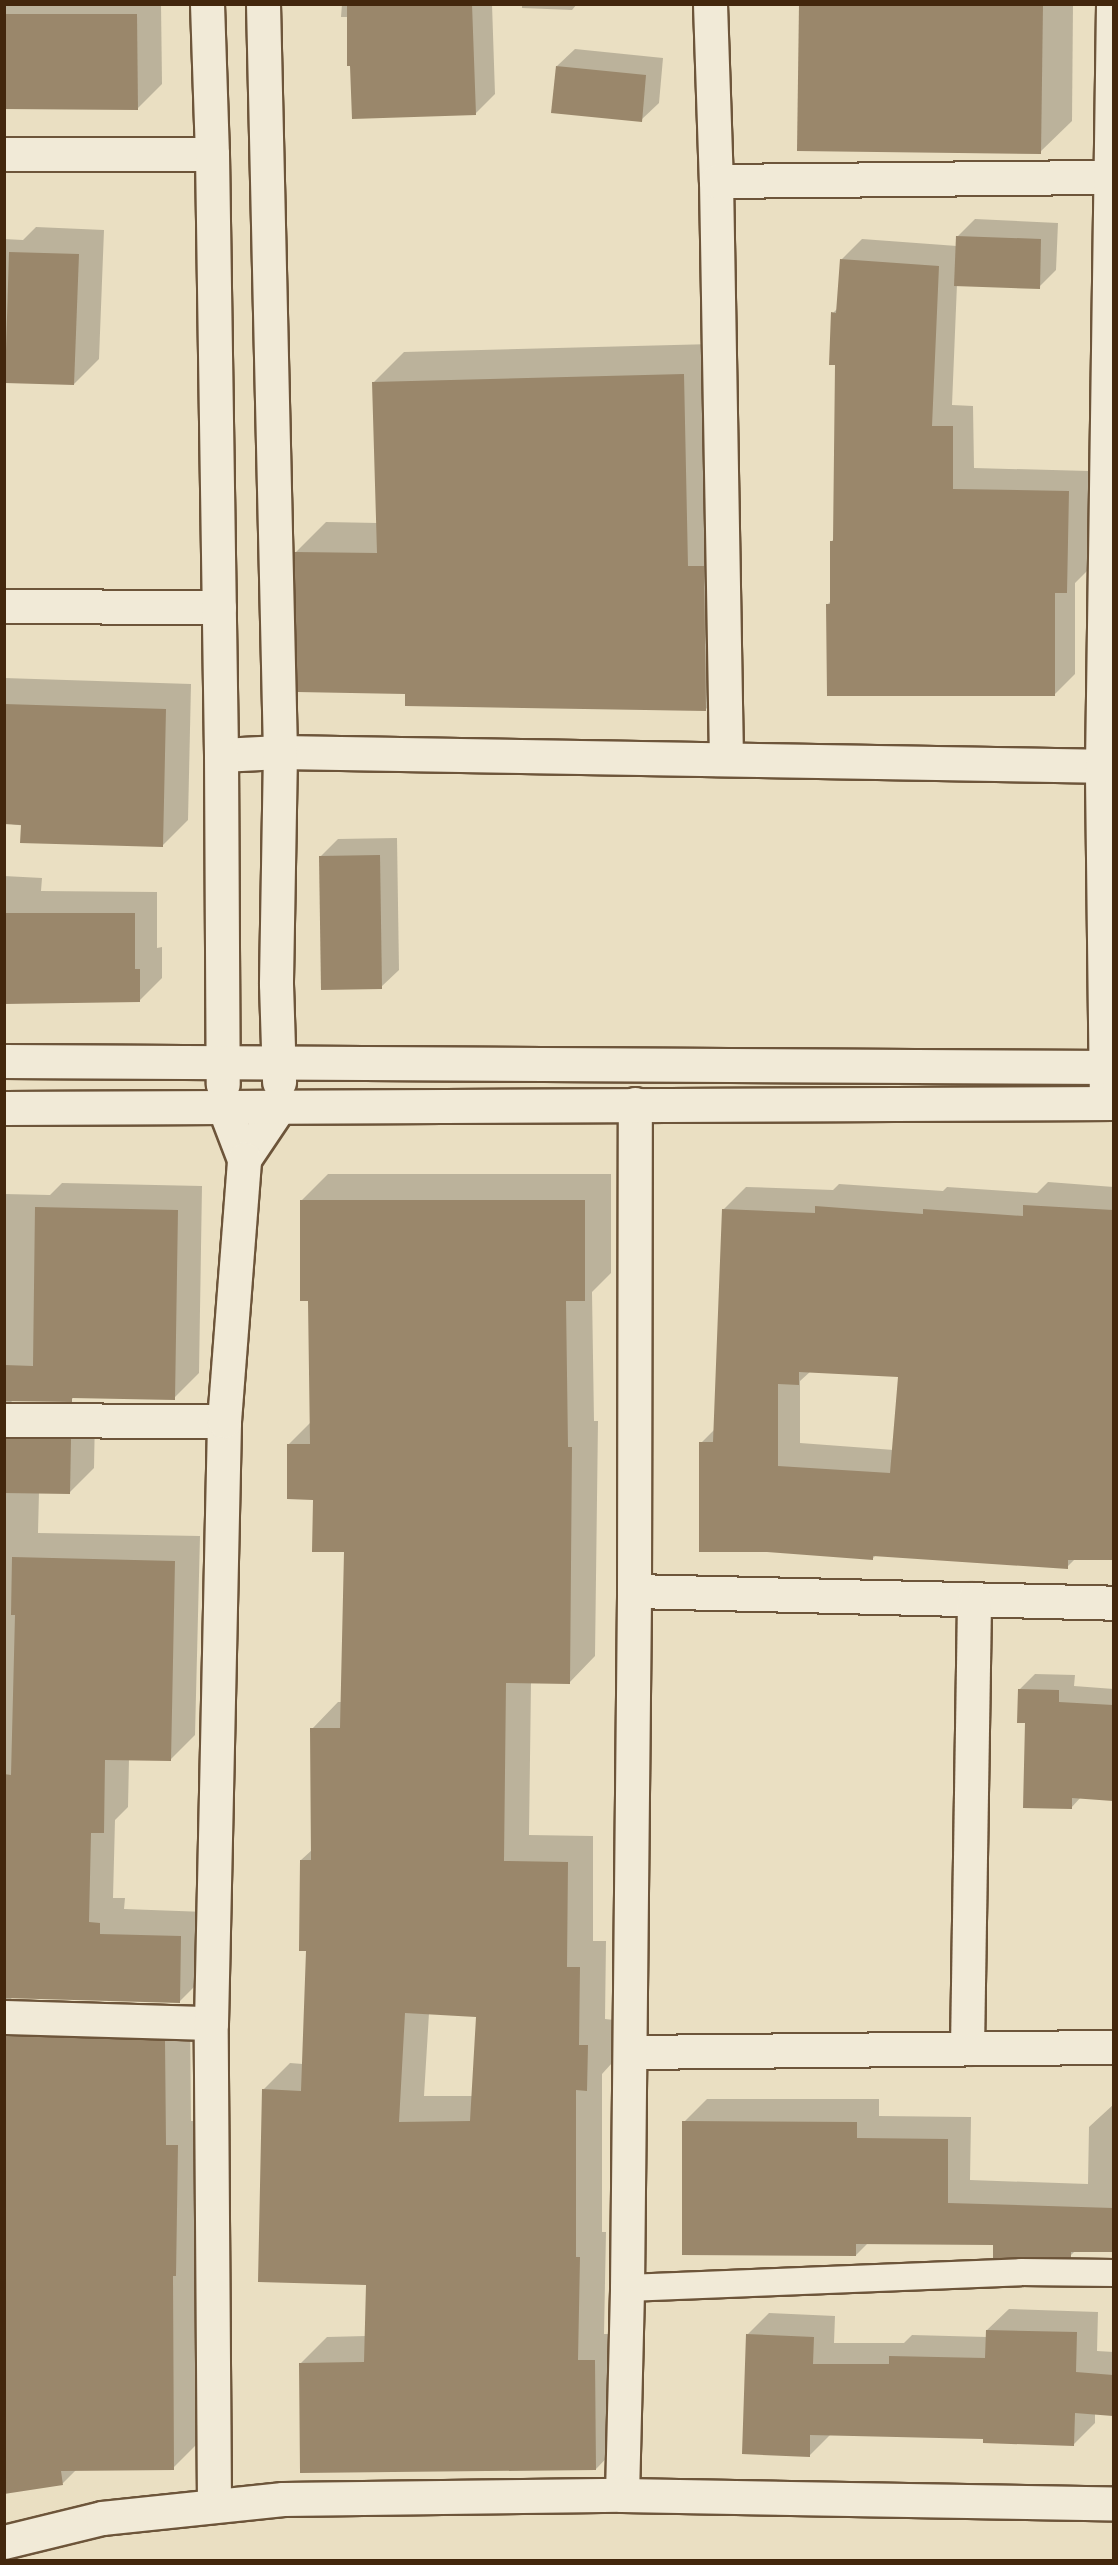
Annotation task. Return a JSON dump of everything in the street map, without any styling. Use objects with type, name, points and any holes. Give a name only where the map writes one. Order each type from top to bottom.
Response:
[{"type":"street","points":[[207,4],[212,154],[222,755],[224,1107],[244,1159],[224,1421],[211,2023],[214,2505]]},
{"type":"street","points":[[244,1159],[279,1107],[276,984],[280,752],[263,4]]},
{"type":"street","points":[[710,4],[716,181],[726,759]]},
{"type":"street","points":[[4,1108],[1110,1103],[1108,765],[1110,177],[1113,4]]},
{"type":"street","points":[[4,154],[212,154]]},
{"type":"street","points":[[716,181],[1110,177]]},
{"type":"street","points":[[4,606],[219,607]]},
{"type":"street","points":[[222,755],[280,752],[1108,765]]},
{"type":"street","points":[[4,1061],[1110,1067]]},
{"type":"street","points":[[622,2495],[630,2052],[635,1104]]},
{"type":"street","points":[[4,1420],[224,1421]]},
{"type":"street","points":[[634,1591],[1113,1603]]},
{"type":"street","points":[[967,2048],[974,1599]]},
{"type":"street","points":[[4,2017],[211,2023]]},
{"type":"street","points":[[630,2052],[1113,2047]]},
{"type":"street","points":[[4,2542],[102,2518],[284,2499],[622,2495],[1113,2505]]},
{"type":"lane","points":[[627,2288],[1021,2272],[1113,2273]]},
{"type":"building","points":[[347,4],[472,4],[476,115],[352,119],[350,66],[347,66]]},
{"type":"building","points":[[799,4],[1043,4],[1041,154],[797,151]]},
{"type":"building","points":[[4,14],[137,14],[138,110],[4,109]]},
{"type":"building","points":[[556,66],[646,75],[642,122],[551,113]]},
{"type":"building","points":[[956,236],[1041,239],[1040,289],[954,286]]},
{"type":"building","points":[[9,252],[79,254],[74,385],[5,383]]},
{"type":"building","points":[[840,259],[939,266],[932,426],[953,426],[953,489],[1069,491],[1067,593],[1055,593],[1055,696],[827,696],[826,604],[830,604],[830,541],[833,541],[835,365],[829,365],[831,312],[836,313]]},
{"type":"building","points":[[684,374],[688,566],[704,566],[706,711],[405,706],[405,694],[297,692],[294,552],[377,553],[372,382]]},
{"type":"building","points":[[4,704],[166,709],[163,847],[20,843],[21,825],[4,824]]},
{"type":"building","points":[[380,855],[382,989],[321,990],[319,856]]},
{"type":"building","points":[[4,913],[135,913],[135,969],[140,969],[140,1002],[4,1004]]},
{"type":"building","points":[[300,1200],[585,1200],[585,1301],[566,1301],[568,1447],[572,1447],[570,1684],[506,1683],[504,1861],[568,1862],[567,1967],[580,1967],[579,2045],[588,2045],[587,2091],[576,2090],[576,2257],[580,2257],[578,2360],[595,2360],[596,2470],[300,2473],[299,2363],[364,2362],[366,2285],[258,2282],[262,2089],[301,2091],[306,1951],[299,1951],[300,1860],[311,1860],[310,1728],[340,1728],[344,1552],[312,1552],[313,1500],[287,1499],[287,1444],[310,1444],[308,1301],[300,1301]],"holes":[[[405,2013],[476,2017],[470,2121],[399,2122]]]},
{"type":"building","points":[[1023,1205],[1113,1210],[1113,1560],[1068,1560],[1068,1569],[873,1556],[873,1560],[767,1552],[699,1552],[699,1442],[713,1442],[722,1209],[815,1213],[815,1206],[923,1214],[923,1209],[1023,1216]],"holes":[[[799,1372],[898,1377],[890,1473],[778,1466],[778,1384],[799,1385]]]},
{"type":"building","points":[[35,1207],[178,1210],[175,1400],[72,1398],[72,1402],[4,1401],[4,1365],[33,1366]]},
{"type":"building","points":[[4,1439],[71,1439],[70,1494],[4,1493]]},
{"type":"building","points":[[12,1557],[175,1561],[171,1761],[105,1760],[104,1833],[91,1833],[89,1922],[100,1923],[100,1934],[181,1936],[180,2003],[4,1998],[4,1774],[11,1775],[15,1615],[11,1615]]},
{"type":"building","points":[[1018,1689],[1059,1690],[1059,1702],[1113,1705],[1113,1801],[1072,1798],[1072,1809],[1023,1808],[1025,1723],[1017,1723]]},
{"type":"building","points":[[4,2036],[165,2040],[166,2145],[178,2145],[176,2276],[173,2276],[174,2470],[61,2471],[63,2485],[4,2494]]},
{"type":"building","points":[[682,2121],[857,2122],[857,2138],[948,2139],[948,2203],[1113,2208],[1113,2252],[1071,2252],[1071,2258],[993,2258],[993,2245],[856,2244],[856,2256],[682,2255]]},
{"type":"building","points":[[986,2330],[1077,2332],[1076,2372],[1113,2375],[1113,2416],[1075,2413],[1074,2446],[983,2443],[983,2439],[810,2435],[810,2457],[742,2454],[746,2334],[814,2337],[813,2364],[889,2364],[889,2356],[985,2358]]}]
